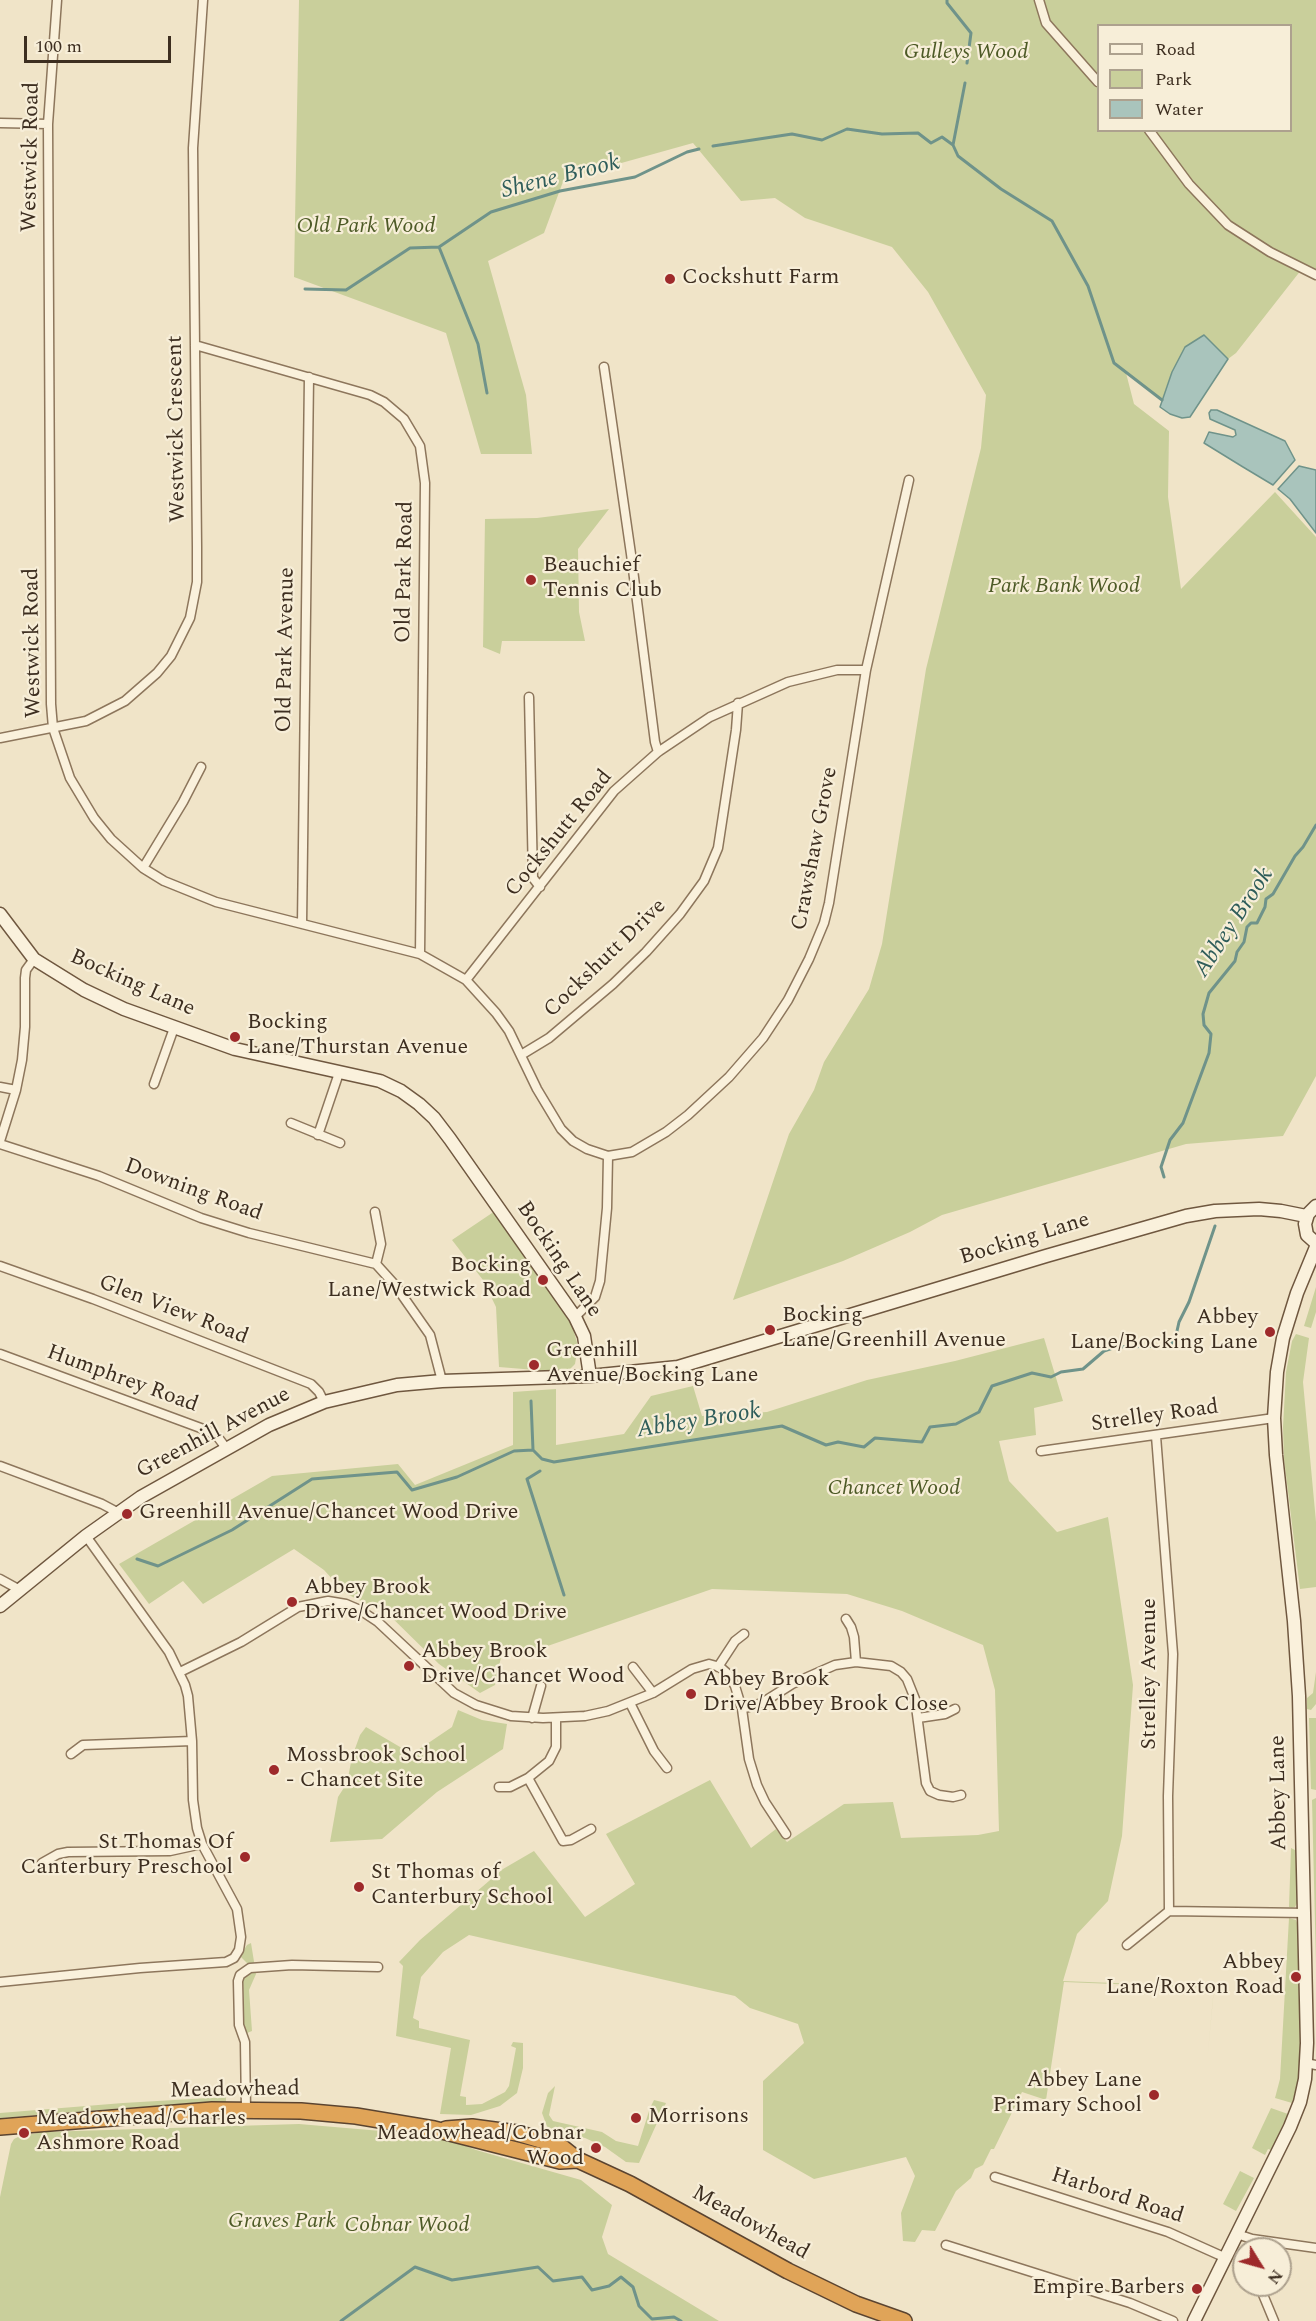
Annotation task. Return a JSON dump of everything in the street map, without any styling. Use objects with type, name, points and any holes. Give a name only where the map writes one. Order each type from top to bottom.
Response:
[{"type":"highway","name":"Meadowhead","points":[[0,2127],[212,2110],[246,2110],[301,2111],[356,2116],[434,2129],[472,2127],[517,2133],[563,2148],[578,2160],[630,2184],[827,2291],[904,2321]]},
{"type":"street","name":"Westwick Road","points":[[57,0],[48,124],[52,729],[70,778],[94,818],[126,855],[143,868],[189,892],[420,954],[466,980],[496,1013],[522,1054],[537,1089],[561,1129],[573,1141],[587,1149],[608,1156]]},
{"type":"street","name":"Westwick Crescent","points":[[0,738],[86,721],[105,712],[142,688],[171,656],[190,618],[195,599],[197,559],[193,148],[204,0]]},
{"type":"street","points":[[1038,0],[1046,23],[1097,81]]},
{"type":"street","points":[[0,123],[48,124]]},
{"type":"street","points":[[1150,132],[1189,184],[1228,225],[1270,252],[1316,275]]},
{"type":"street","name":"Old Park Road","points":[[195,345],[370,395],[394,409],[420,446],[425,483],[420,954]]},
{"type":"street","points":[[604,367],[658,752]]},
{"type":"street","name":"Old Park Avenue","points":[[302,924],[309,377]]},
{"type":"street","name":"Crawshaw Grove","points":[[608,1156],[622,1155],[643,1147],[666,1132],[709,1097],[729,1077],[763,1038],[800,977],[818,940],[829,903],[866,670],[909,480]]},
{"type":"street","name":"Cockshutt Road","points":[[466,980],[614,791],[658,752],[710,717],[788,682],[837,670],[866,670]]},
{"type":"street","points":[[529,697],[533,878],[540,887]]},
{"type":"street","name":"Cockshutt Drive","points":[[522,1054],[549,1038],[613,984],[680,914],[704,881],[718,848],[738,703]]},
{"type":"street","points":[[143,868],[183,802],[201,767]]},
{"type":"street","name":"Bocking Lane","points":[[0,914],[34,959],[84,990],[174,1028],[236,1049],[380,1082],[401,1091],[434,1118],[575,1317],[584,1336],[590,1376],[678,1367],[1186,1216],[1215,1211],[1259,1209],[1306,1216]]},
{"type":"street","points":[[0,1142],[16,1090],[22,1060],[25,1028],[25,978],[26,970],[34,959]]},
{"type":"street","points":[[154,1084],[174,1028]]},
{"type":"street","points":[[318,1135],[339,1073]]},
{"type":"street","points":[[0,1087],[16,1090]]},
{"type":"street","points":[[291,1123],[340,1143]]},
{"type":"street","name":"Downing Road","points":[[0,1142],[99,1176],[201,1218],[249,1233],[376,1264]]},
{"type":"street","points":[[575,1317],[595,1297],[600,1281],[608,1208],[608,1156]]},
{"type":"street","points":[[1306,1216],[1316,1206]]},
{"type":"street","points":[[375,1212],[381,1244],[376,1264],[395,1285],[430,1335],[442,1381]]},
{"type":"street","name":"Abbey Lane","points":[[1194,2321],[1290,2127],[1311,2064],[1297,1657],[1274,1418],[1277,1372],[1283,1336],[1316,1245],[1306,1233],[1306,1216]]},
{"type":"street","name":"Glen View Road","points":[[0,1266],[93,1299],[311,1384],[319,1392],[324,1402]]},
{"type":"street","name":"Humphrey Road","points":[[0,1354],[206,1430],[218,1436],[226,1448]]},
{"type":"street","name":"Greenhill Avenue","points":[[0,1606],[117,1512],[268,1425],[324,1402],[397,1385],[442,1381],[590,1376]]},
{"type":"street","name":"Strelley Road","points":[[1041,1451],[1274,1418]]},
{"type":"street","name":"Strelley Avenue","points":[[1156,1436],[1173,1654],[1168,1796],[1169,1911]]},
{"type":"street","points":[[0,1466],[102,1504],[117,1512]]},
{"type":"street","points":[[0,1982],[226,1962],[234,1958],[239,1950],[242,1937],[240,1921],[230,1893],[202,1844],[197,1828],[193,1800],[192,1741],[188,1696],[180,1672],[169,1652],[86,1536]]},
{"type":"street","points":[[0,1579],[20,1590]]},
{"type":"street","points":[[180,1672],[241,1642],[291,1610],[327,1601],[346,1604],[378,1622],[454,1693],[491,1711],[532,1718],[556,1718],[608,1711],[652,1693],[701,1665],[718,1666],[728,1674],[735,1686],[742,1709],[749,1759],[757,1785],[786,1834]]},
{"type":"street","points":[[846,1619],[854,1636],[856,1662]]},
{"type":"street","points":[[718,1666],[735,1641],[744,1634]]},
{"type":"street","points":[[742,1709],[762,1703],[792,1684],[836,1665],[856,1662],[881,1664],[901,1672],[911,1688],[918,1718],[922,1766],[930,1791],[939,1796],[961,1795]]},
{"type":"street","points":[[633,1667],[652,1693]]},
{"type":"street","points":[[532,1718],[541,1686]]},
{"type":"street","points":[[630,1703],[654,1751],[667,1768]]},
{"type":"street","points":[[918,1718],[945,1714],[956,1709]]},
{"type":"street","points":[[499,1787],[510,1787],[528,1778],[554,1754],[556,1718]]},
{"type":"street","points":[[71,1754],[83,1745],[192,1741]]},
{"type":"street","points":[[528,1778],[563,1841],[571,1840],[591,1829]]},
{"type":"street","points":[[42,1863],[58,1854],[68,1852],[170,1851],[202,1844]]},
{"type":"street","points":[[1127,1945],[1169,1911],[1305,1912]]},
{"type":"street","points":[[246,2110],[245,2042],[239,2025],[238,1981],[244,1971],[250,1968],[292,1965],[378,1967]]},
{"type":"street","name":"Harbord Road","points":[[995,2177],[1168,2232],[1226,2258]]},
{"type":"street","points":[[1237,2234],[1252,2239],[1316,2248]]},
{"type":"street","points":[[946,2245],[1130,2303],[1173,2321]]},
{"type":"street","points":[[1265,2297],[1274,2321]]},
{"type":"green space","points":[[299,0],[1316,0],[1316,270],[1305,265],[1236,353],[1228,359],[1204,335],[1172,372],[1162,400],[1126,373],[1134,404],[1169,431],[1168,497],[1181,589],[1275,492],[1316,537],[1316,1076],[1283,1136],[1186,1144],[942,1215],[910,1232],[843,1261],[733,1300],[789,1134],[814,1090],[824,1062],[869,989],[882,944],[926,669],[981,448],[986,395],[928,292],[892,247],[805,218],[775,198],[741,201],[693,143],[564,179],[544,233],[488,261],[526,395],[532,454],[481,454],[446,333],[294,277]]},
{"type":"green space","name":"Beauchief Tennis Club","points":[[609,509],[578,549],[579,612],[585,641],[502,641],[500,654],[483,647],[485,519],[537,518]]},
{"type":"green space","points":[[495,1211],[570,1318],[578,1346],[575,1364],[569,1370],[560,1372],[499,1367],[496,1307],[483,1280],[452,1240]]},
{"type":"green space","points":[[1316,1287],[1316,1312],[1311,1328],[1304,1326]]},
{"type":"green space","points":[[1296,1334],[1309,1338],[1303,1382],[1316,1522],[1316,1587],[1300,1589],[1284,1459],[1283,1427],[1286,1372],[1292,1341]]},
{"type":"green space","name":"Chancet Wood","points":[[1044,1338],[1063,1401],[1034,1408],[1036,1435],[999,1441],[1009,1481],[1057,1532],[1108,1517],[1133,1685],[1122,1836],[1108,1901],[1077,1934],[1063,1981],[1214,1988],[1064,1982],[1046,2100],[1022,2092],[994,2149],[991,2149],[983,2165],[975,2169],[971,2178],[956,2191],[935,2231],[922,2230],[915,2242],[903,2241],[901,2213],[915,2176],[906,2157],[814,2179],[763,2150],[763,2081],[804,2043],[798,2024],[750,2008],[735,1996],[469,1935],[443,1952],[421,1977],[413,2018],[419,2021],[419,2028],[470,2040],[460,2096],[466,2097],[466,2105],[482,2104],[505,2092],[509,2086],[516,2048],[511,2046],[513,2042],[523,2043],[523,2068],[517,2093],[500,2106],[471,2115],[440,2114],[451,2048],[396,2036],[403,1966],[399,1962],[420,1940],[503,1869],[534,1851],[585,1917],[635,1884],[606,1834],[710,1780],[751,1848],[776,1829],[787,1842],[844,1804],[893,1802],[901,1838],[978,1835],[999,1831],[995,1690],[983,1645],[902,1611],[847,1594],[712,1589],[536,1650],[503,1648],[495,1685],[480,1693],[439,1664],[381,1607],[369,1605],[345,1593],[324,1570],[294,1549],[203,1604],[183,1581],[149,1604],[119,1564],[272,1476],[398,1464],[415,1485],[513,1445],[513,1392],[556,1389],[556,1445],[624,1434],[651,1396],[693,1386],[702,1416],[767,1412],[867,1380],[955,1361]]},
{"type":"green space","points":[[1316,1672],[1316,1704],[1311,1710],[1307,1709],[1307,1698],[1313,1693]]},
{"type":"green space","points":[[458,1710],[482,1720],[507,1724],[503,1749],[437,1792],[382,1839],[330,1842],[338,1797],[347,1783],[352,1757],[360,1735],[366,1727],[412,1754],[452,1727]]},
{"type":"green space","points":[[1309,1718],[1316,1718],[1316,1790],[1311,1789]]},
{"type":"green space","points":[[1316,1798],[1316,1964],[1312,1800]]},
{"type":"green space","points":[[1291,1848],[1297,1851],[1298,1901],[1292,1908],[1289,1907]]},
{"type":"green space","points":[[1289,1918],[1296,1920],[1299,1928],[1301,2072],[1292,2103],[1275,2098],[1280,2079]]},
{"type":"green space","points":[[251,1943],[256,1974],[249,1990],[252,2031],[247,2033],[244,2026],[243,1978],[250,1973],[247,1963],[240,1956]]},
{"type":"green space","points":[[555,2086],[549,2115],[553,2121],[602,2132],[616,2141],[638,2146],[654,2100],[666,2103],[639,2163],[626,2162],[605,2147],[585,2138],[555,2133],[548,2129],[542,2113],[548,2093]]},
{"type":"green space","points":[[226,2097],[226,2103],[0,2118],[0,2113]]},
{"type":"green space","points":[[1271,2108],[1288,2114],[1271,2150],[1268,2149],[1265,2155],[1252,2148]]},
{"type":"green space","name":"Graves Park","points":[[299,2124],[440,2136],[476,2150],[581,2180],[612,2205],[602,2237],[608,2254],[719,2321],[0,2321],[0,2197],[14,2139],[43,2132]]},
{"type":"green space","points":[[1240,2171],[1254,2178],[1236,2211],[1223,2204]]},
{"type":"water","points":[[1204,335],[1228,359],[1190,417],[1182,418],[1170,414],[1160,407],[1172,372],[1185,347]]},
{"type":"water","points":[[1211,410],[1217,410],[1285,441],[1295,460],[1273,485],[1204,443],[1209,432],[1233,437],[1236,435],[1235,430],[1210,419]]},
{"type":"water","points":[[1299,466],[1316,470],[1316,533],[1290,499],[1278,489]]},
{"type":"waterway","name":"Shene Brook","points":[[947,0],[971,33],[967,63]]},
{"type":"waterway","name":"Shene Brook","points":[[965,83],[953,145],[958,156],[1001,189],[1052,221],[1088,286],[1114,363],[1162,400]]},
{"type":"waterway","name":"Shene Brook","points":[[713,146],[792,134],[822,140],[847,129],[882,134],[918,133],[931,143],[942,137],[953,145]]},
{"type":"waterway","name":"Shene Brook","points":[[305,289],[346,290],[410,248],[439,247],[491,212],[560,191],[635,177],[687,152],[699,149]]},
{"type":"waterway","points":[[439,247],[478,344],[487,393]]},
{"type":"waterway","name":"Abbey Brook","points":[[1164,1177],[1161,1167],[1170,1140],[1183,1123],[1209,1053],[1211,1034],[1204,1025],[1203,1014],[1209,993],[1235,961],[1237,952],[1244,942],[1247,927],[1251,923],[1257,923],[1265,907],[1266,899],[1273,894],[1316,825]]},
{"type":"waterway","name":"Abbey Brook","points":[[137,1559],[158,1566],[232,1530],[312,1479],[397,1472],[412,1490],[457,1477],[514,1451],[533,1450],[542,1459],[554,1462],[782,1426],[826,1445],[838,1442],[864,1447],[875,1438],[922,1442],[930,1427],[956,1424],[979,1412],[992,1386],[1032,1373],[1051,1377],[1061,1372],[1083,1369],[1104,1351],[1116,1347],[1169,1346],[1175,1340],[1179,1322],[1189,1302],[1215,1226]]},
{"type":"waterway","points":[[531,1401],[533,1450]]},
{"type":"waterway","points":[[540,1471],[527,1479],[564,1595]]},
{"type":"waterway","points":[[341,2321],[415,2267],[452,2280],[538,2267],[553,2281],[582,2277],[592,2290],[609,2286],[621,2277],[633,2287],[639,2306],[652,2319],[674,2317],[681,2321]]},
{"type":"place","name":"Cockshutt Farm","points":[[670,279]]},
{"type":"place","name":"Beauchief Tennis Club","points":[[531,580]]},
{"type":"place","name":"Bocking Lane/Thurstan Avenue","points":[[235,1037]]},
{"type":"place","name":"Bocking Lane/Westwick Road","points":[[543,1280]]},
{"type":"place","name":"Bocking Lane/Greenhill Avenue","points":[[770,1330]]},
{"type":"place","name":"Abbey Lane/Bocking Lane","points":[[1270,1332]]},
{"type":"place","name":"Greenhill Avenue/Bocking Lane","points":[[534,1365]]},
{"type":"place","name":"Greenhill Avenue/Chancet Wood Drive","points":[[127,1514]]},
{"type":"place","name":"Abbey Brook Drive/Chancet Wood Drive","points":[[292,1602]]},
{"type":"place","name":"Abbey Brook Drive/Chancet Wood","points":[[409,1666]]},
{"type":"place","name":"Abbey Brook Drive/Abbey Brook Close","points":[[691,1694]]},
{"type":"place","name":"Mossbrook School - Chancet Site","points":[[274,1770]]},
{"type":"place","name":"St Thomas Of Canterbury Preschool","points":[[245,1857]]},
{"type":"place","name":"St Thomas of Canterbury School","points":[[359,1887]]},
{"type":"place","name":"Abbey Lane/Roxton Road","points":[[1296,1977]]},
{"type":"place","name":"Abbey Lane Primary School","points":[[1154,2095]]},
{"type":"place","name":"Morrisons","points":[[636,2118]]},
{"type":"place","name":"Meadowhead/Charles Ashmore Road","points":[[24,2133]]},
{"type":"place","name":"Meadowhead/Cobnar Wood","points":[[596,2148]]},
{"type":"place","name":"Empire Barbers","points":[[1197,2289]]},
{"type":"park label","name":"Gulleys Wood","points":[[966,54]]},
{"type":"park label","name":"Old Park Wood","points":[[366,228]]},
{"type":"park label","name":"Park Bank Wood","points":[[1064,588]]},
{"type":"park label","name":"Cobnar Wood","points":[[407,2227]]}]
